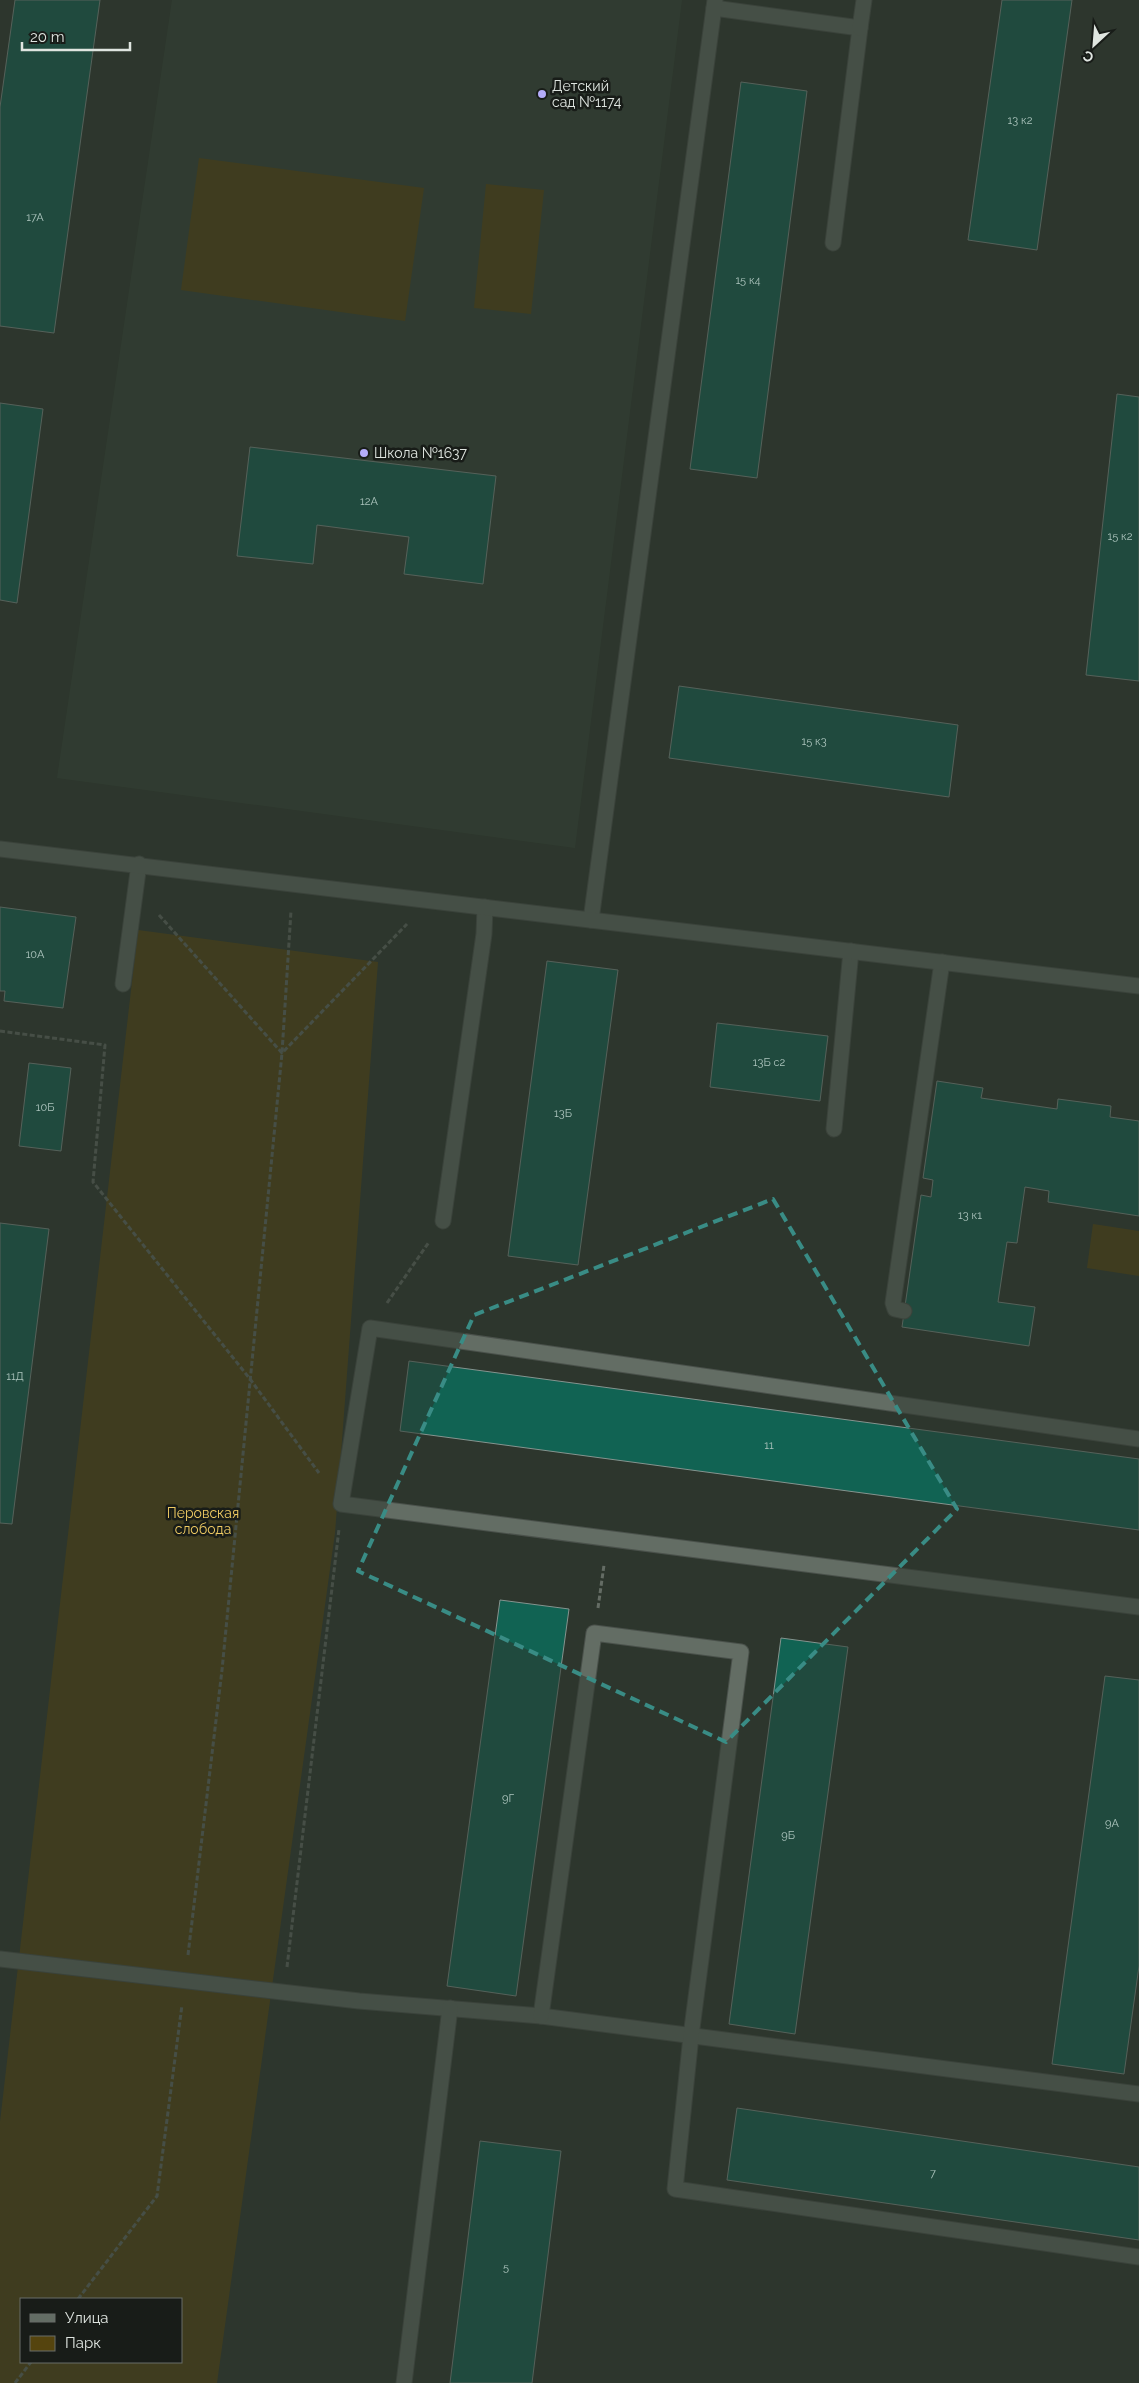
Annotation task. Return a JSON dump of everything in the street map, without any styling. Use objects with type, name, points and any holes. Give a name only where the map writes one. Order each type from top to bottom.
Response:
[{"type":"street","points":[[833,243],[864,0]]},
{"type":"street","points":[[591,920],[714,4],[860,28]]},
{"type":"street","points":[[0,849],[139,864],[292,885],[1139,986]]},
{"type":"street","points":[[123,984],[139,864]]},
{"type":"street","points":[[443,1221],[484,934],[485,907]]},
{"type":"street","points":[[834,1129],[851,951]]},
{"type":"street","points":[[904,1311],[895,1309],[893,1303],[942,962]]},
{"type":"street","points":[[1139,1439],[370,1328],[342,1504],[1139,1607]]},
{"type":"street","points":[[541,2016],[594,1633],[741,1652],[691,2036],[675,2189],[1139,2257]]},
{"type":"street","points":[[0,1959],[359,2002],[541,2016],[1139,2094]]},
{"type":"street","points":[[404,2383],[450,2008]]},
{"type":"path","points":[[136,889],[282,1052]]},
{"type":"path","points":[[79,2298],[157,2196],[222,1670],[282,1052],[291,908]]},
{"type":"path","points":[[282,1052],[407,924]]},
{"type":"path","points":[[0,1031],[105,1046],[93,1182],[250,1379],[342,1504],[284,1993]]},
{"type":"path","points":[[370,1328],[443,1221]]},
{"type":"path","points":[[594,1633],[608,1538]]},
{"type":"path","points":[[15,2383],[30,2363]]},
{"type":"highlighted area","points":[[773,1199],[957,1509],[726,1742],[358,1571],[474,1315]]},
{"type":"shaded area","name":"Школа №1637","points":[[172,0],[682,0],[575,848],[57,778]]},
{"type":"green space","points":[[199,158],[424,188],[405,321],[181,290]]},
{"type":"green space","points":[[486,184],[544,190],[531,314],[474,308]]},
{"type":"green space","name":"Перовская слобода","points":[[138,930],[378,962],[335,1533],[217,2383],[0,2383],[0,2122]]},
{"type":"green space","points":[[1093,1224],[1139,1231],[1139,1276],[1087,1268]]},
{"type":"building","points":[[15,0],[100,0],[54,333],[0,326],[0,107]]},
{"type":"building","points":[[1002,0],[1072,0],[1037,250],[968,240]]},
{"type":"building","points":[[741,82],[807,91],[757,478],[690,469]]},
{"type":"building","points":[[1117,394],[1139,397],[1139,681],[1086,675]]},
{"type":"building","points":[[0,403],[43,409],[17,603],[0,600]]},
{"type":"building","points":[[250,447],[496,476],[483,584],[404,574],[409,537],[317,525],[313,564],[237,556]]},
{"type":"building","points":[[679,686],[958,725],[949,797],[669,758]]},
{"type":"building","points":[[0,907],[76,917],[63,1008],[4,1001],[5,991],[0,991]]},
{"type":"building","points":[[547,961],[618,970],[578,1265],[508,1256]]},
{"type":"building","points":[[717,1023],[828,1036],[820,1101],[710,1087]]},
{"type":"building","points":[[29,1063],[71,1068],[61,1151],[19,1146]]},
{"type":"building","points":[[937,1081],[983,1088],[981,1098],[1057,1109],[1058,1099],[1111,1106],[1110,1117],[1139,1121],[1139,1216],[1048,1202],[1049,1191],[1025,1187],[1017,1243],[1007,1242],[998,1302],[1035,1307],[1029,1346],[902,1327],[921,1195],[931,1197],[933,1180],[923,1178]]},
{"type":"building","points":[[0,1223],[49,1229],[12,1524],[0,1523]]},
{"type":"building","points":[[409,1361],[1139,1459],[1139,1530],[400,1431]]},
{"type":"building","points":[[500,1600],[569,1609],[516,1996],[447,1986]]},
{"type":"building","points":[[781,1638],[848,1647],[795,2034],[729,2024]]},
{"type":"building","points":[[1105,1676],[1139,1680],[1139,1966],[1124,2074],[1052,2064]]},
{"type":"building","points":[[737,2108],[1139,2167],[1139,2240],[727,2180]]},
{"type":"building","points":[[480,2141],[561,2151],[532,2383],[450,2383]]},
{"type":"place","name":"Детский сад №1174","points":[[542,94]]},
{"type":"place","name":"Школа №1637","points":[[364,453]]}]
